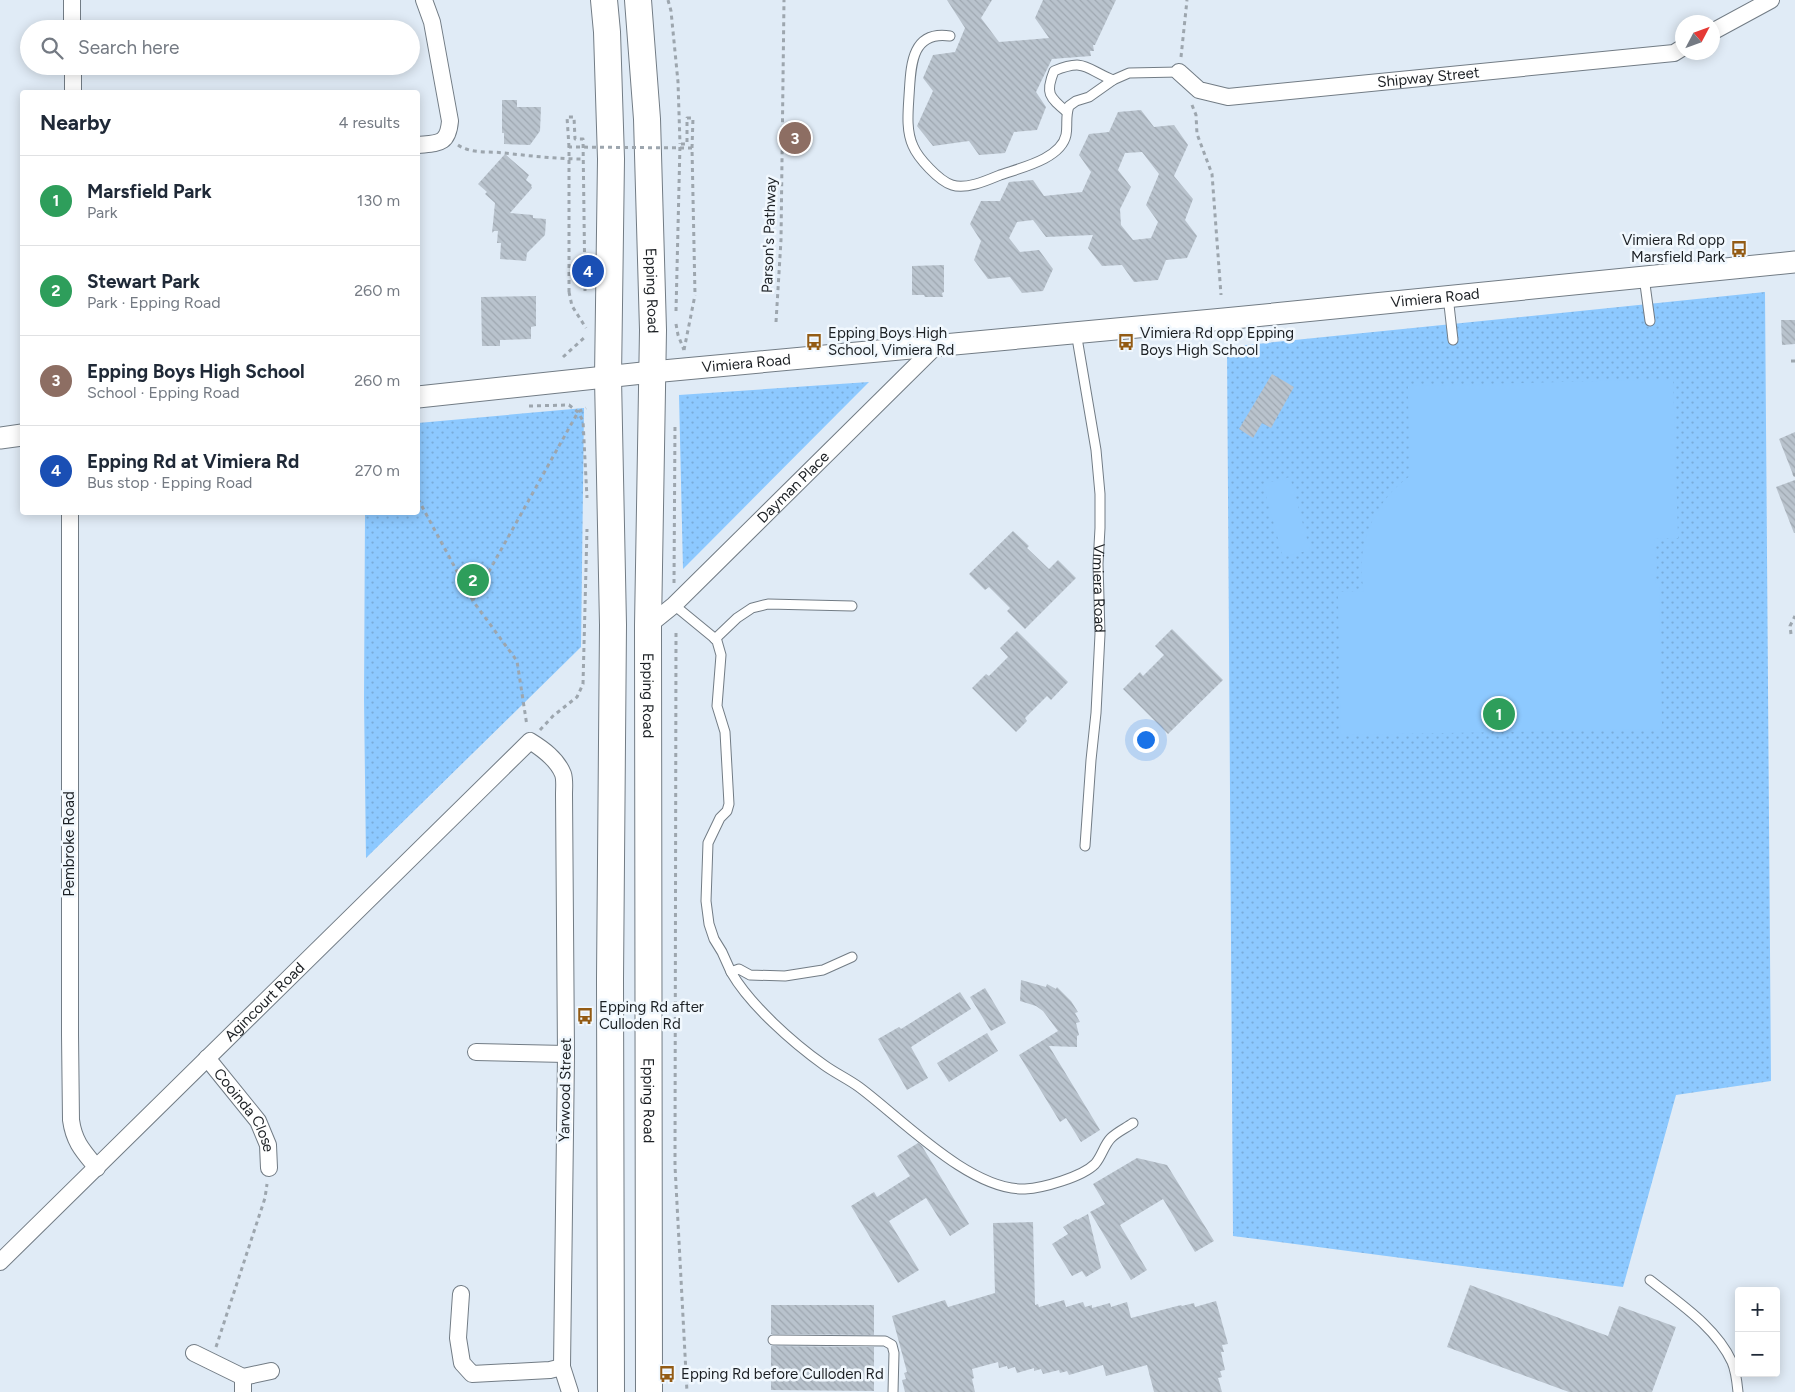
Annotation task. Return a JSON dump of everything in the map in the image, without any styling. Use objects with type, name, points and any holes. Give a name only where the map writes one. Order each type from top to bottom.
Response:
[{"type":"main road","points":[[604,0],[607,32],[611,159],[608,378],[613,625],[610,960],[611,1392]]},
{"type":"main road","name":"Epping Road","points":[[638,0],[647,129],[653,330],[648,626],[649,1392]]},
{"type":"street","points":[[72,0],[72,20]]},
{"type":"street","points":[[420,145],[438,143],[446,138],[450,121],[432,22],[424,0]]},
{"type":"street","points":[[1720,28],[1771,0]]},
{"type":"street","name":"Shipway Street","points":[[1179,72],[1199,90],[1228,97],[1675,52]]},
{"type":"street","points":[[73,75],[73,90]]},
{"type":"street","name":"Vimiera Road","points":[[420,397],[652,372],[1224,319],[1795,262]]},
{"type":"street","name":"Dayman Place","points":[[648,626],[674,605],[937,345]]},
{"type":"street","points":[[0,438],[20,435]]},
{"type":"street","name":"Pembroke Road","points":[[70,515],[71,1120],[77,1144],[97,1168]]},
{"type":"street","name":"Agincourt Road","points":[[0,1262],[530,741]]},
{"type":"street","name":"Yarwood Street","points":[[530,741],[544,750],[556,762],[563,775],[566,1054],[562,1367],[570,1392]]},
{"type":"street","points":[[476,1052],[566,1054]]},
{"type":"street","name":"Cooinda Close","points":[[207,1058],[258,1121],[268,1145],[269,1168]]},
{"type":"street","points":[[461,1294],[458,1338],[462,1363],[472,1374],[550,1370],[562,1367]]},
{"type":"street","points":[[194,1353],[212,1362],[243,1384],[271,1370]]},
{"type":"lane","points":[[950,36],[938,34],[922,42],[915,52],[911,61],[908,115],[912,145],[922,160],[953,186],[977,183],[1046,158],[1062,145],[1066,134],[1066,112],[1069,106],[1076,101],[1089,97],[1113,80],[1129,73],[1179,72]]},
{"type":"lane","points":[[1066,112],[1052,99],[1048,85],[1054,71],[1071,64],[1087,66],[1100,75],[1113,80]]},
{"type":"lane","points":[[1644,276],[1650,321]]},
{"type":"lane","points":[[1448,296],[1453,340]]},
{"type":"lane","name":"Vimiera Road","points":[[1076,332],[1096,450],[1100,494],[1098,564],[1099,644],[1096,713],[1085,846]]},
{"type":"lane","points":[[715,639],[737,618],[752,608],[768,604],[852,606]]},
{"type":"lane","points":[[674,605],[715,639],[721,655],[717,706],[726,732],[729,804],[727,811],[720,818],[708,843],[706,901],[709,924],[714,940],[722,952],[738,986],[805,1051],[859,1087],[932,1147],[966,1170],[1005,1186],[1023,1189],[1043,1186],[1085,1172],[1094,1164],[1111,1138],[1133,1123]]},
{"type":"lane","points":[[731,972],[739,969],[750,975],[785,976],[823,970],[852,957]]},
{"type":"lane","points":[[1650,1280],[1716,1337],[1732,1363],[1738,1392]]},
{"type":"lane","points":[[773,1340],[885,1341],[892,1345],[894,1353],[893,1392]]},
{"type":"path","points":[[668,0],[671,10],[678,82],[680,144],[676,313]]},
{"type":"path","name":"Parson's Pathway","points":[[776,322],[782,212],[784,0]]},
{"type":"path","points":[[1187,0],[1179,72],[1196,115],[1198,134],[1212,174],[1221,295]]},
{"type":"path","points":[[586,298],[583,139],[576,139],[574,117],[567,117],[569,148],[569,292],[572,306],[586,328],[586,318]]},
{"type":"path","points":[[676,322],[678,335],[684,350],[696,295],[692,118],[687,118],[687,144],[680,144]]},
{"type":"path","points":[[446,138],[464,149],[563,159],[583,159]]},
{"type":"path","points":[[569,148],[692,148]]},
{"type":"path","points":[[563,356],[585,337]]},
{"type":"path","points":[[473,601],[578,412],[586,408]]},
{"type":"path","points":[[578,412],[582,421],[587,507]]},
{"type":"path","points":[[674,605],[675,422]]},
{"type":"path","points":[[420,503],[473,601],[517,661],[530,741]]},
{"type":"path","points":[[530,741],[553,716],[577,698],[583,684],[588,527]]},
{"type":"path","points":[[1791,634],[1790,626],[1795,616]]},
{"type":"path","name":"Epping Road","points":[[676,634],[675,1166],[687,1392]]},
{"type":"path","points":[[212,1362],[221,1329],[265,1198],[269,1168]]},
{"type":"shaded area","points":[[1765,292],[1771,1081],[1676,1095],[1623,1287],[1233,1236],[1227,347]]},
{"type":"shaded area","points":[[1673,379],[1678,538],[1654,539],[1657,564],[1655,585],[1659,585],[1662,729],[1341,735],[1338,592],[1364,591],[1362,558],[1370,527],[1386,498],[1410,476],[1408,386]]},
{"type":"shaded area","points":[[869,382],[683,569],[679,395]]},
{"type":"shaded area","points":[[584,408],[581,647],[366,858],[364,699],[365,515],[420,515],[420,423]]},
{"type":"shaded area","points":[[1290,477],[1310,550],[1283,557],[1263,484]]},
{"type":"building","points":[[947,0],[992,0],[981,18],[999,42],[1049,38],[1035,18],[1043,0],[1116,0],[1095,45],[1093,45],[1094,51],[1090,51],[1091,56],[1052,59],[1036,92],[1046,107],[1037,130],[1014,132],[1005,153],[979,155],[969,141],[933,146],[917,126],[933,91],[923,78],[933,55],[955,52],[965,28]]},
{"type":"building","points":[[502,100],[517,100],[517,107],[541,107],[540,131],[530,145],[504,144]]},
{"type":"building","points":[[1141,110],[1154,127],[1174,125],[1188,145],[1174,176],[1193,199],[1185,220],[1197,236],[1187,258],[1166,260],[1158,280],[1134,282],[1122,265],[1102,266],[1088,248],[1093,235],[1046,237],[1033,220],[1017,222],[1009,238],[1020,252],[1039,250],[1053,269],[1043,291],[1022,293],[1010,277],[988,279],[974,260],[981,241],[970,224],[981,201],[1000,201],[1009,182],[1033,180],[1044,196],[1082,192],[1091,172],[1079,155],[1089,134],[1109,132],[1118,112]],"holes":[[[1142,152],[1159,174],[1146,205],[1158,222],[1151,238],[1133,240],[1121,225],[1120,209],[1131,187],[1118,170],[1125,153]]]},
{"type":"building","points":[[505,154],[529,175],[526,180],[532,185],[532,188],[510,213],[533,215],[533,218],[546,219],[545,235],[527,253],[526,261],[500,259],[501,243],[497,243],[498,231],[492,233],[495,203],[478,184]]},
{"type":"building","points":[[944,265],[943,297],[912,295],[912,266]]},
{"type":"building","points":[[536,296],[536,326],[531,327],[531,339],[500,340],[500,346],[482,346],[481,297]]},
{"type":"building","points":[[1781,320],[1795,320],[1795,344],[1782,345]]},
{"type":"building","points":[[1272,374],[1294,387],[1271,428],[1262,423],[1253,438],[1239,429]]},
{"type":"building","points":[[1795,432],[1795,477],[1794,477],[1779,439]]},
{"type":"building","points":[[1795,480],[1795,533],[1794,533],[1776,487]]},
{"type":"building","points":[[1013,531],[1029,546],[1027,548],[1049,569],[1058,560],[1076,578],[1025,629],[1007,611],[1010,608],[989,587],[985,590],[969,574]]},
{"type":"building","points":[[1172,629],[1223,680],[1168,734],[1123,689],[1140,672],[1143,676],[1164,655],[1155,646]]},
{"type":"building","points":[[1017,631],[1068,682],[1051,700],[1047,696],[1025,718],[1027,721],[1016,732],[972,688],[986,674],[989,676],[1008,657],[1000,648]]},
{"type":"building","points":[[1021,980],[1046,987],[1047,984],[1056,989],[1057,987],[1071,1001],[1078,1012],[1075,1013],[1080,1022],[1076,1023],[1079,1035],[1077,1036],[1077,1047],[1049,1046],[1100,1130],[1081,1142],[1066,1118],[1060,1122],[1019,1055],[1058,1031],[1043,1011],[1036,1006],[1020,1001]]},
{"type":"building","points":[[985,988],[1006,1023],[991,1031],[970,997]]},
{"type":"building","points":[[960,992],[971,1009],[911,1047],[928,1078],[907,1090],[878,1039],[899,1027],[901,1029]]},
{"type":"building","points":[[987,1033],[998,1051],[949,1082],[937,1063]]},
{"type":"building","points":[[918,1143],[922,1146],[969,1224],[950,1236],[926,1198],[889,1221],[919,1270],[898,1283],[851,1206],[874,1192],[877,1197],[910,1176],[897,1156]]},
{"type":"building","points":[[1137,1158],[1167,1165],[1214,1241],[1195,1252],[1163,1199],[1120,1225],[1147,1270],[1131,1280],[1090,1212],[1105,1204],[1093,1184]]},
{"type":"building","points":[[1088,1214],[1101,1268],[1086,1277],[1082,1271],[1072,1276],[1052,1244],[1068,1234],[1063,1227]]},
{"type":"building","points":[[1033,1222],[1035,1305],[1038,1304],[1039,1307],[1064,1300],[1066,1307],[1083,1302],[1085,1307],[1092,1305],[1092,1308],[1110,1303],[1111,1307],[1127,1302],[1131,1318],[1181,1305],[1194,1303],[1195,1307],[1216,1301],[1228,1344],[1222,1345],[1224,1352],[1221,1352],[1225,1370],[1220,1371],[1222,1377],[1218,1378],[1222,1392],[1154,1392],[1147,1365],[1106,1376],[1103,1365],[1069,1375],[1067,1371],[1060,1373],[1059,1370],[1043,1374],[1041,1369],[1034,1371],[1034,1368],[1017,1373],[1015,1367],[1008,1369],[1007,1366],[999,1368],[998,1362],[972,1369],[975,1392],[905,1392],[902,1380],[906,1379],[904,1373],[907,1372],[892,1316],[945,1300],[948,1307],[995,1293],[993,1223]]},
{"type":"building","points":[[1470,1285],[1608,1336],[1619,1306],[1676,1327],[1652,1392],[1569,1392],[1447,1347]]},
{"type":"building","points":[[771,1305],[874,1305],[874,1335],[771,1334]]},
{"type":"building","points":[[771,1346],[874,1347],[874,1391],[771,1390]]},
{"type":"place","name":"Epping Boys High School","points":[[795,138]]},
{"type":"place","name":"Vimiera Rd opp Marsfield Park","points":[[1739,249]]},
{"type":"place","name":"Epping Rd at Vimiera Rd","points":[[588,271]]},
{"type":"place","name":"Epping Boys High School, Vimiera Rd","points":[[814,342]]},
{"type":"place","name":"Vimiera Rd opp Epping Boys High School","points":[[1126,342]]},
{"type":"place","name":"Stewart Park","points":[[473,580]]},
{"type":"place","name":"Marsfield Park","points":[[1499,714]]},
{"type":"place","name":"Epping Rd after Culloden Rd","points":[[585,1016]]},
{"type":"place","name":"Epping Rd before Culloden Rd","points":[[667,1374]]}]
